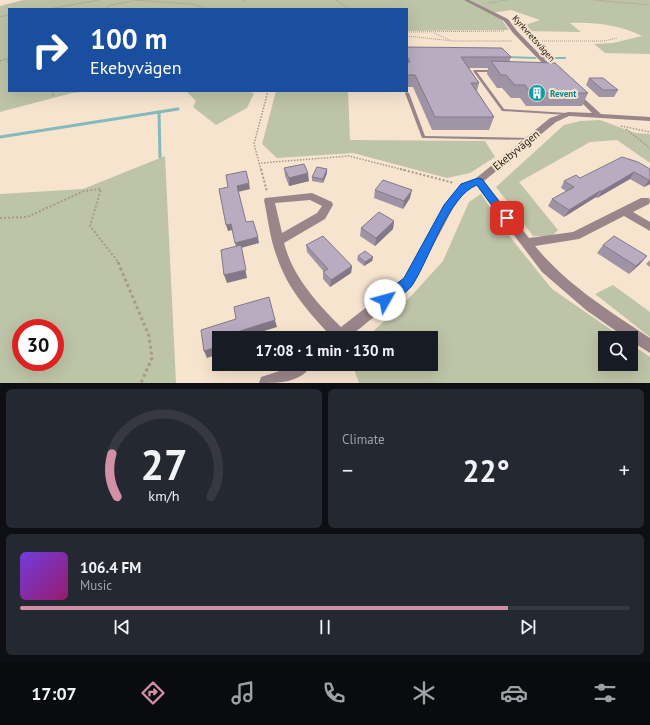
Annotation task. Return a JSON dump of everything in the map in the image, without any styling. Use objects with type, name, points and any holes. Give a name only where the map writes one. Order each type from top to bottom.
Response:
[{"type":"street","name":"Kyrkvretsvägen","points":[[466,0],[506,20],[515,32],[552,72]]},
{"type":"street","points":[[568,86],[598,115]]},
{"type":"street","name":"Ekebyvägen","points":[[464,186],[478,181],[553,120],[568,114],[650,119]]},
{"type":"street","points":[[478,181],[546,268],[591,306],[650,346]]},
{"type":"street","points":[[346,331],[408,282],[448,208],[464,186]]},
{"type":"street","points":[[278,240],[321,216],[328,205],[312,196],[269,200],[278,240],[289,273],[308,302],[333,331]]},
{"type":"street","points":[[525,243],[575,236],[645,201]]},
{"type":"street","points":[[625,212],[650,226]]},
{"type":"street","points":[[268,383],[291,375],[296,371]]},
{"type":"lane","points":[[501,71],[475,71],[503,110],[568,114]]},
{"type":"lane","points":[[407,93],[423,137],[530,138]]},
{"type":"path","points":[[55,8],[100,0]]},
{"type":"path","points":[[106,8],[111,5],[133,0],[191,4],[206,8]]},
{"type":"path","points":[[336,0],[348,8]]},
{"type":"path","points":[[594,0],[650,5]]},
{"type":"path","points":[[408,32],[463,33],[488,30],[515,32]]},
{"type":"path","points":[[432,32],[453,41]]},
{"type":"path","points":[[53,92],[53,97]]},
{"type":"path","points":[[268,92],[254,144],[261,163],[269,200]]},
{"type":"path","points":[[624,127],[650,148]]},
{"type":"path","points":[[261,163],[349,156],[464,186]]},
{"type":"path","points":[[0,218],[11,220],[32,216],[86,189],[101,189],[100,199],[92,214],[90,226],[117,259],[149,336],[152,358],[141,383]]},
{"type":"green space","points":[[23,0],[650,0],[650,54],[605,53],[594,44],[613,43],[642,36],[625,29],[598,24],[570,23],[581,32],[525,31],[519,27],[540,20],[511,10],[491,13],[502,20],[509,30],[408,31],[408,8],[8,8],[8,92],[82,92],[72,93],[0,112],[0,6]]},
{"type":"green space","points":[[187,92],[254,93],[247,108],[216,125],[193,107],[196,101]]},
{"type":"green space","points":[[276,92],[348,92],[350,140],[485,141],[495,157],[470,173],[447,178],[353,153],[277,158],[262,144]]},
{"type":"green space","points":[[600,120],[635,133],[650,134],[650,163],[617,140],[590,142],[519,182],[558,230],[552,236],[533,236],[496,187],[564,125],[580,121]]},
{"type":"green space","points":[[165,156],[176,383],[0,383],[0,194],[83,189]]},
{"type":"green space","points":[[481,194],[514,242],[552,289],[613,331],[598,331],[598,371],[638,371],[638,349],[650,357],[650,383],[359,383],[355,371],[438,371],[438,331],[373,331],[412,295],[443,261],[469,202]]},
{"type":"green space","points":[[613,285],[650,312],[650,337],[595,294]]},
{"type":"building","points":[[408,47],[502,48],[511,57],[461,57],[479,83],[471,83],[494,117],[435,117],[415,75],[408,75],[408,62],[410,62],[408,58]]},
{"type":"building","points":[[491,61],[555,63],[588,93],[531,93],[525,85],[515,85],[506,75],[501,75]]},
{"type":"building","points":[[589,78],[603,78],[618,90],[603,90]]},
{"type":"building","points":[[622,157],[638,162],[650,169],[650,180],[634,172],[569,210],[552,199],[574,187],[564,181],[576,175],[580,178]]},
{"type":"building","points":[[304,164],[308,173],[289,178],[284,168]]},
{"type":"building","points":[[317,167],[327,169],[323,179],[312,177]]},
{"type":"building","points":[[246,171],[249,183],[237,186],[246,222],[253,221],[258,237],[235,243],[231,224],[226,225],[219,189],[228,187],[226,175]]},
{"type":"building","points":[[383,180],[412,190],[404,201],[375,190]]},
{"type":"building","points":[[379,212],[394,221],[376,238],[361,228]]},
{"type":"building","points":[[323,236],[352,266],[331,280],[323,272],[328,269],[306,245]]},
{"type":"building","points":[[614,236],[647,256],[636,266],[603,245]]},
{"type":"building","points":[[241,245],[246,270],[224,275],[221,250]]},
{"type":"building","points":[[365,251],[373,257],[365,262],[358,256]]},
{"type":"building","points":[[269,297],[275,320],[240,331],[212,331],[212,348],[204,351],[201,330],[236,319],[234,307]]},
{"type":"waterway","points":[[506,57],[535,58]]},
{"type":"waterway","points":[[543,58],[565,58]]},
{"type":"waterway","points":[[0,137],[178,109]]},
{"type":"waterway","points":[[159,112],[160,157]]},
{"type":"place","name":"Revent","points":[[537,93]]},
{"type":"route","points":[[385,300],[408,282],[448,208],[464,186],[478,181],[507,218]]}]
